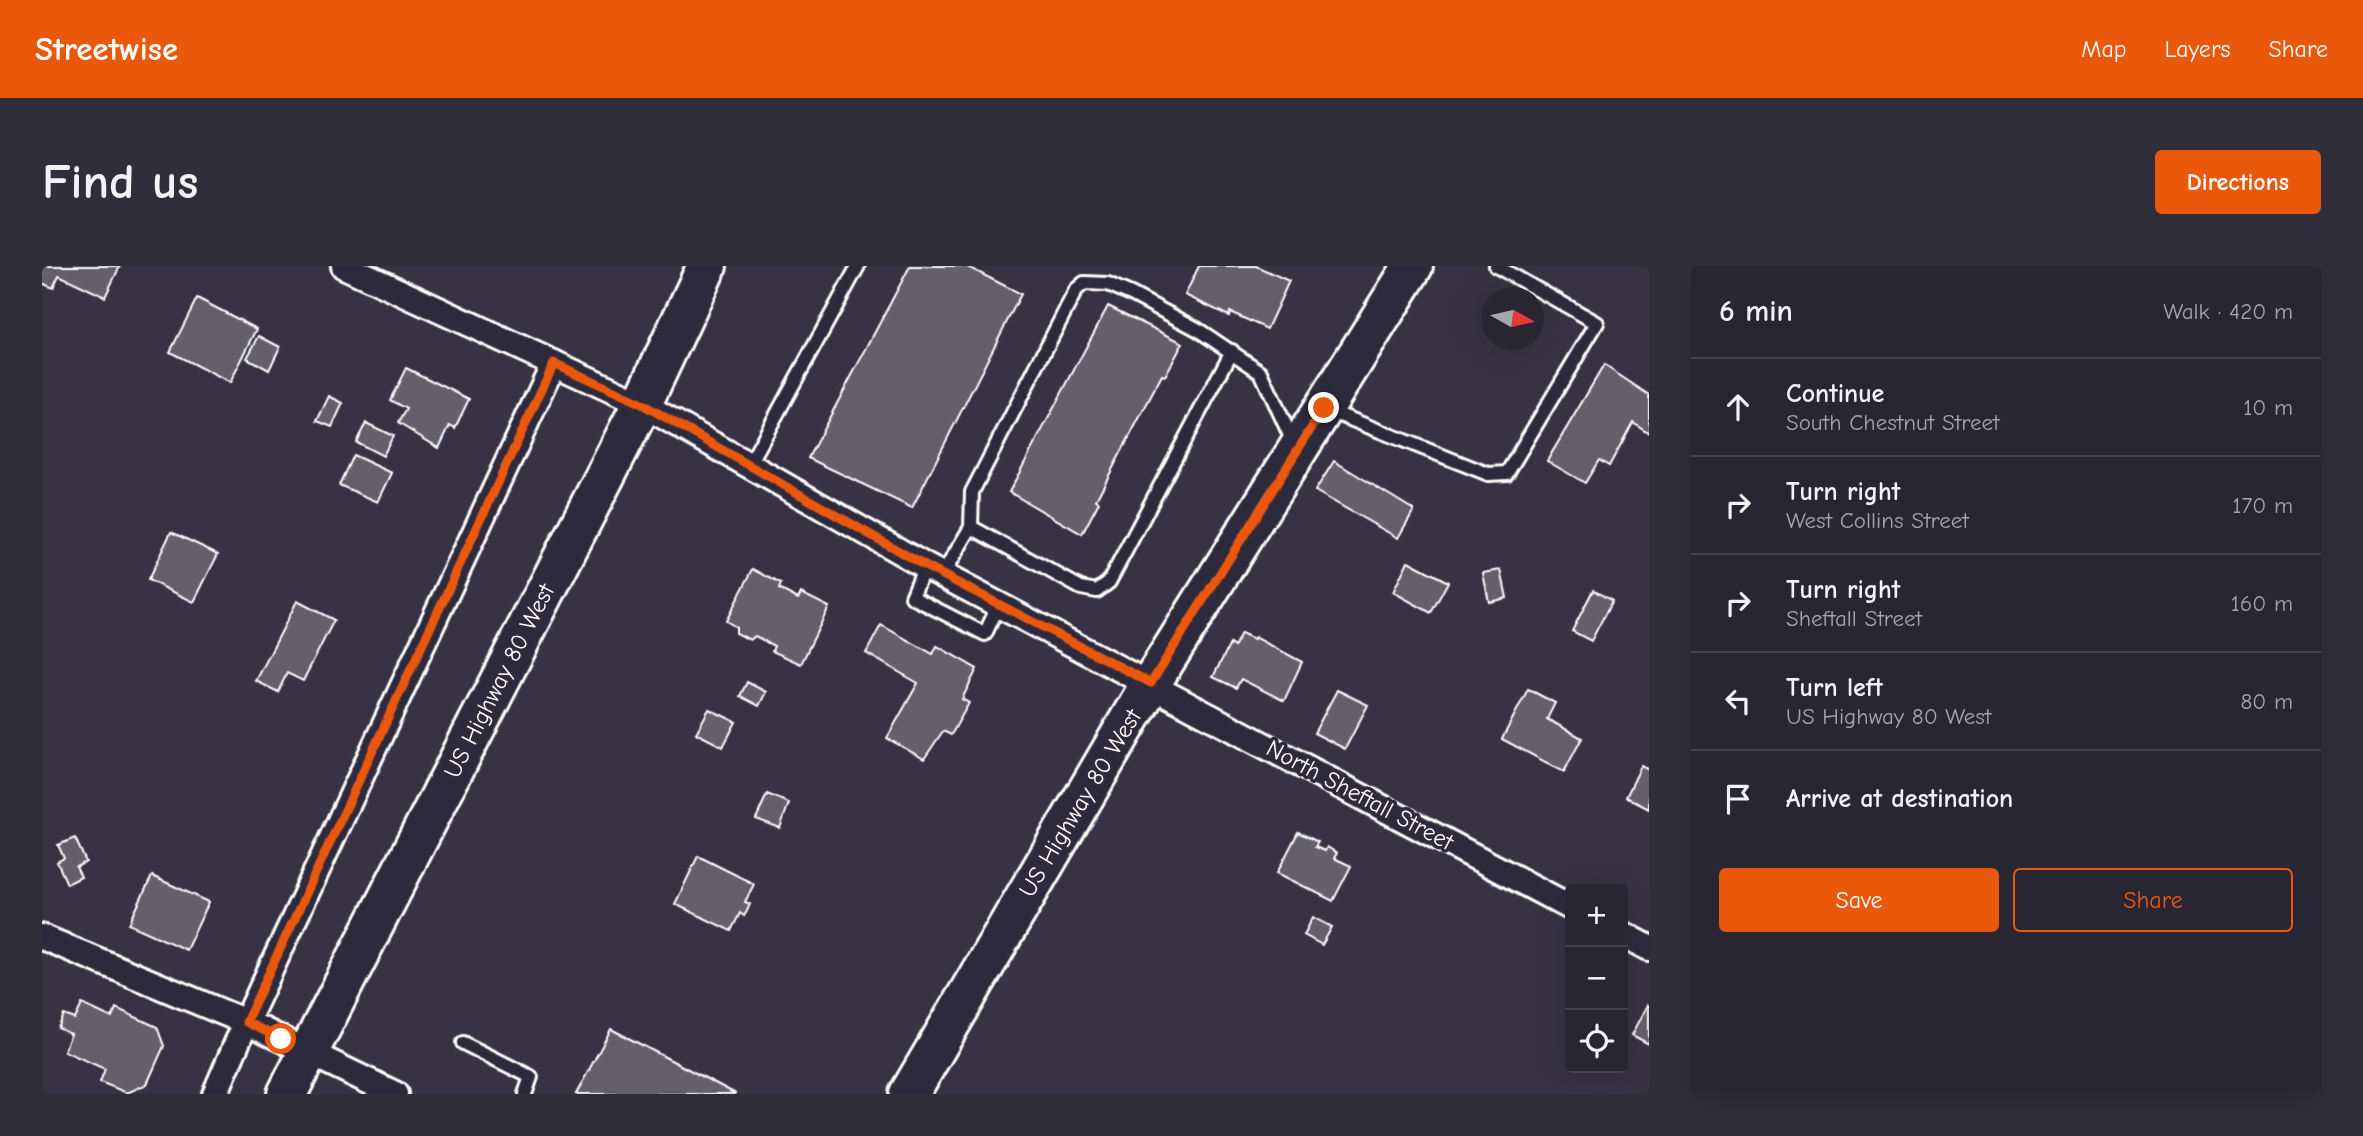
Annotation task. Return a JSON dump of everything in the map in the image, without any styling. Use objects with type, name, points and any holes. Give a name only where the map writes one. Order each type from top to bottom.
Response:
[{"type":"main road","name":"US Highway 80 West","points":[[287,1094],[642,404],[706,266]]},
{"type":"main road","name":"US Highway 80 West","points":[[909,1094],[1151,683],[1413,266]]},
{"type":"street","name":"North Sheftall Street","points":[[344,266],[642,404],[934,570],[1565,903]]},
{"type":"street","points":[[215,1094],[246,1022],[554,363]]},
{"type":"street","points":[[42,937],[246,1022],[395,1094]]},
{"type":"street","points":[[1628,937],[1649,948]]},
{"type":"lane","points":[[750,465],[858,266]]},
{"type":"lane","points":[[1324,408],[1488,474],[1507,473],[1597,323],[1496,266]]},
{"type":"lane","points":[[999,604],[985,634],[912,597],[971,527],[972,492],[1076,290],[1084,283],[1096,281],[1131,294],[1196,329],[1261,372],[1297,452]]},
{"type":"lane","points":[[971,527],[1081,589],[1097,592],[1109,582],[1232,351]]},
{"type":"lane","points":[[463,1043],[531,1077],[525,1094]]},
{"type":"building","points":[[42,266],[120,266],[105,297],[59,275],[53,288],[42,283]]},
{"type":"building","points":[[910,266],[966,266],[1021,294],[912,508],[808,458]]},
{"type":"building","points":[[1199,266],[1256,266],[1289,281],[1267,329],[1230,312],[1229,316],[1185,295]]},
{"type":"building","points":[[197,298],[257,329],[230,383],[170,352]]},
{"type":"building","points":[[1108,306],[1183,343],[1165,376],[1162,375],[1096,500],[1099,502],[1082,534],[1009,492]]},
{"type":"building","points":[[259,336],[280,347],[269,370],[247,358]]},
{"type":"building","points":[[1604,365],[1649,395],[1649,433],[1633,422],[1609,466],[1599,460],[1585,483],[1547,461]]},
{"type":"building","points":[[406,368],[469,399],[455,428],[450,425],[439,448],[398,423],[406,409],[390,400]]},
{"type":"building","points":[[329,396],[343,403],[332,427],[317,421]]},
{"type":"building","points":[[366,423],[393,436],[383,456],[356,442]]},
{"type":"building","points":[[353,455],[392,473],[378,502],[339,485]]},
{"type":"building","points":[[1334,461],[1414,510],[1398,538],[1315,491]]},
{"type":"building","points":[[171,532],[218,554],[194,602],[148,580]]},
{"type":"building","points":[[1408,561],[1448,582],[1431,613],[1393,592]]},
{"type":"building","points":[[753,569],[781,584],[779,589],[798,599],[801,593],[829,607],[801,664],[772,651],[774,646],[755,636],[750,640],[736,633],[736,627],[726,621]]},
{"type":"building","points":[[1501,570],[1507,598],[1489,602],[1483,573]]},
{"type":"building","points":[[1593,590],[1612,601],[1591,641],[1572,631]]},
{"type":"building","points":[[297,601],[334,620],[303,681],[287,673],[278,692],[256,681]]},
{"type":"building","points":[[881,625],[933,654],[937,646],[977,669],[962,699],[969,703],[951,735],[943,731],[924,759],[887,738],[918,683],[866,653]]},
{"type":"building","points":[[1241,633],[1254,639],[1255,637],[1302,662],[1284,701],[1241,679],[1236,688],[1213,677],[1230,644],[1234,647]]},
{"type":"building","points":[[747,682],[766,692],[759,706],[740,696]]},
{"type":"building","points":[[1528,689],[1555,703],[1547,719],[1582,738],[1564,772],[1502,739]]},
{"type":"building","points":[[1337,690],[1368,705],[1345,749],[1314,733]]},
{"type":"building","points":[[709,709],[736,722],[723,747],[696,733]]},
{"type":"building","points":[[1641,766],[1649,770],[1649,809],[1626,797]]},
{"type":"building","points":[[767,794],[789,803],[780,828],[756,819]]},
{"type":"building","points":[[1298,832],[1318,842],[1315,847],[1325,851],[1327,847],[1337,853],[1334,858],[1351,866],[1333,901],[1277,873]]},
{"type":"building","points":[[75,838],[86,862],[76,867],[81,877],[67,884],[57,862],[64,858],[58,845]]},
{"type":"building","points":[[698,856],[754,884],[745,902],[750,904],[747,911],[744,916],[740,913],[731,931],[675,904]]},
{"type":"building","points":[[152,876],[209,902],[186,950],[129,924]]},
{"type":"building","points":[[1313,917],[1332,927],[1322,945],[1304,935]]},
{"type":"building","points":[[82,1004],[112,1018],[116,1008],[157,1027],[164,1046],[147,1084],[127,1093],[100,1082],[105,1069],[64,1051],[71,1034],[58,1028],[64,1015],[75,1019]]},
{"type":"building","points":[[1649,1006],[1649,1044],[1632,1035]]},
{"type":"building","points":[[611,1029],[736,1094],[576,1094]]},
{"type":"route","points":[[281,1039],[246,1022],[554,363],[642,404],[925,566],[1151,683],[1324,408]]}]
